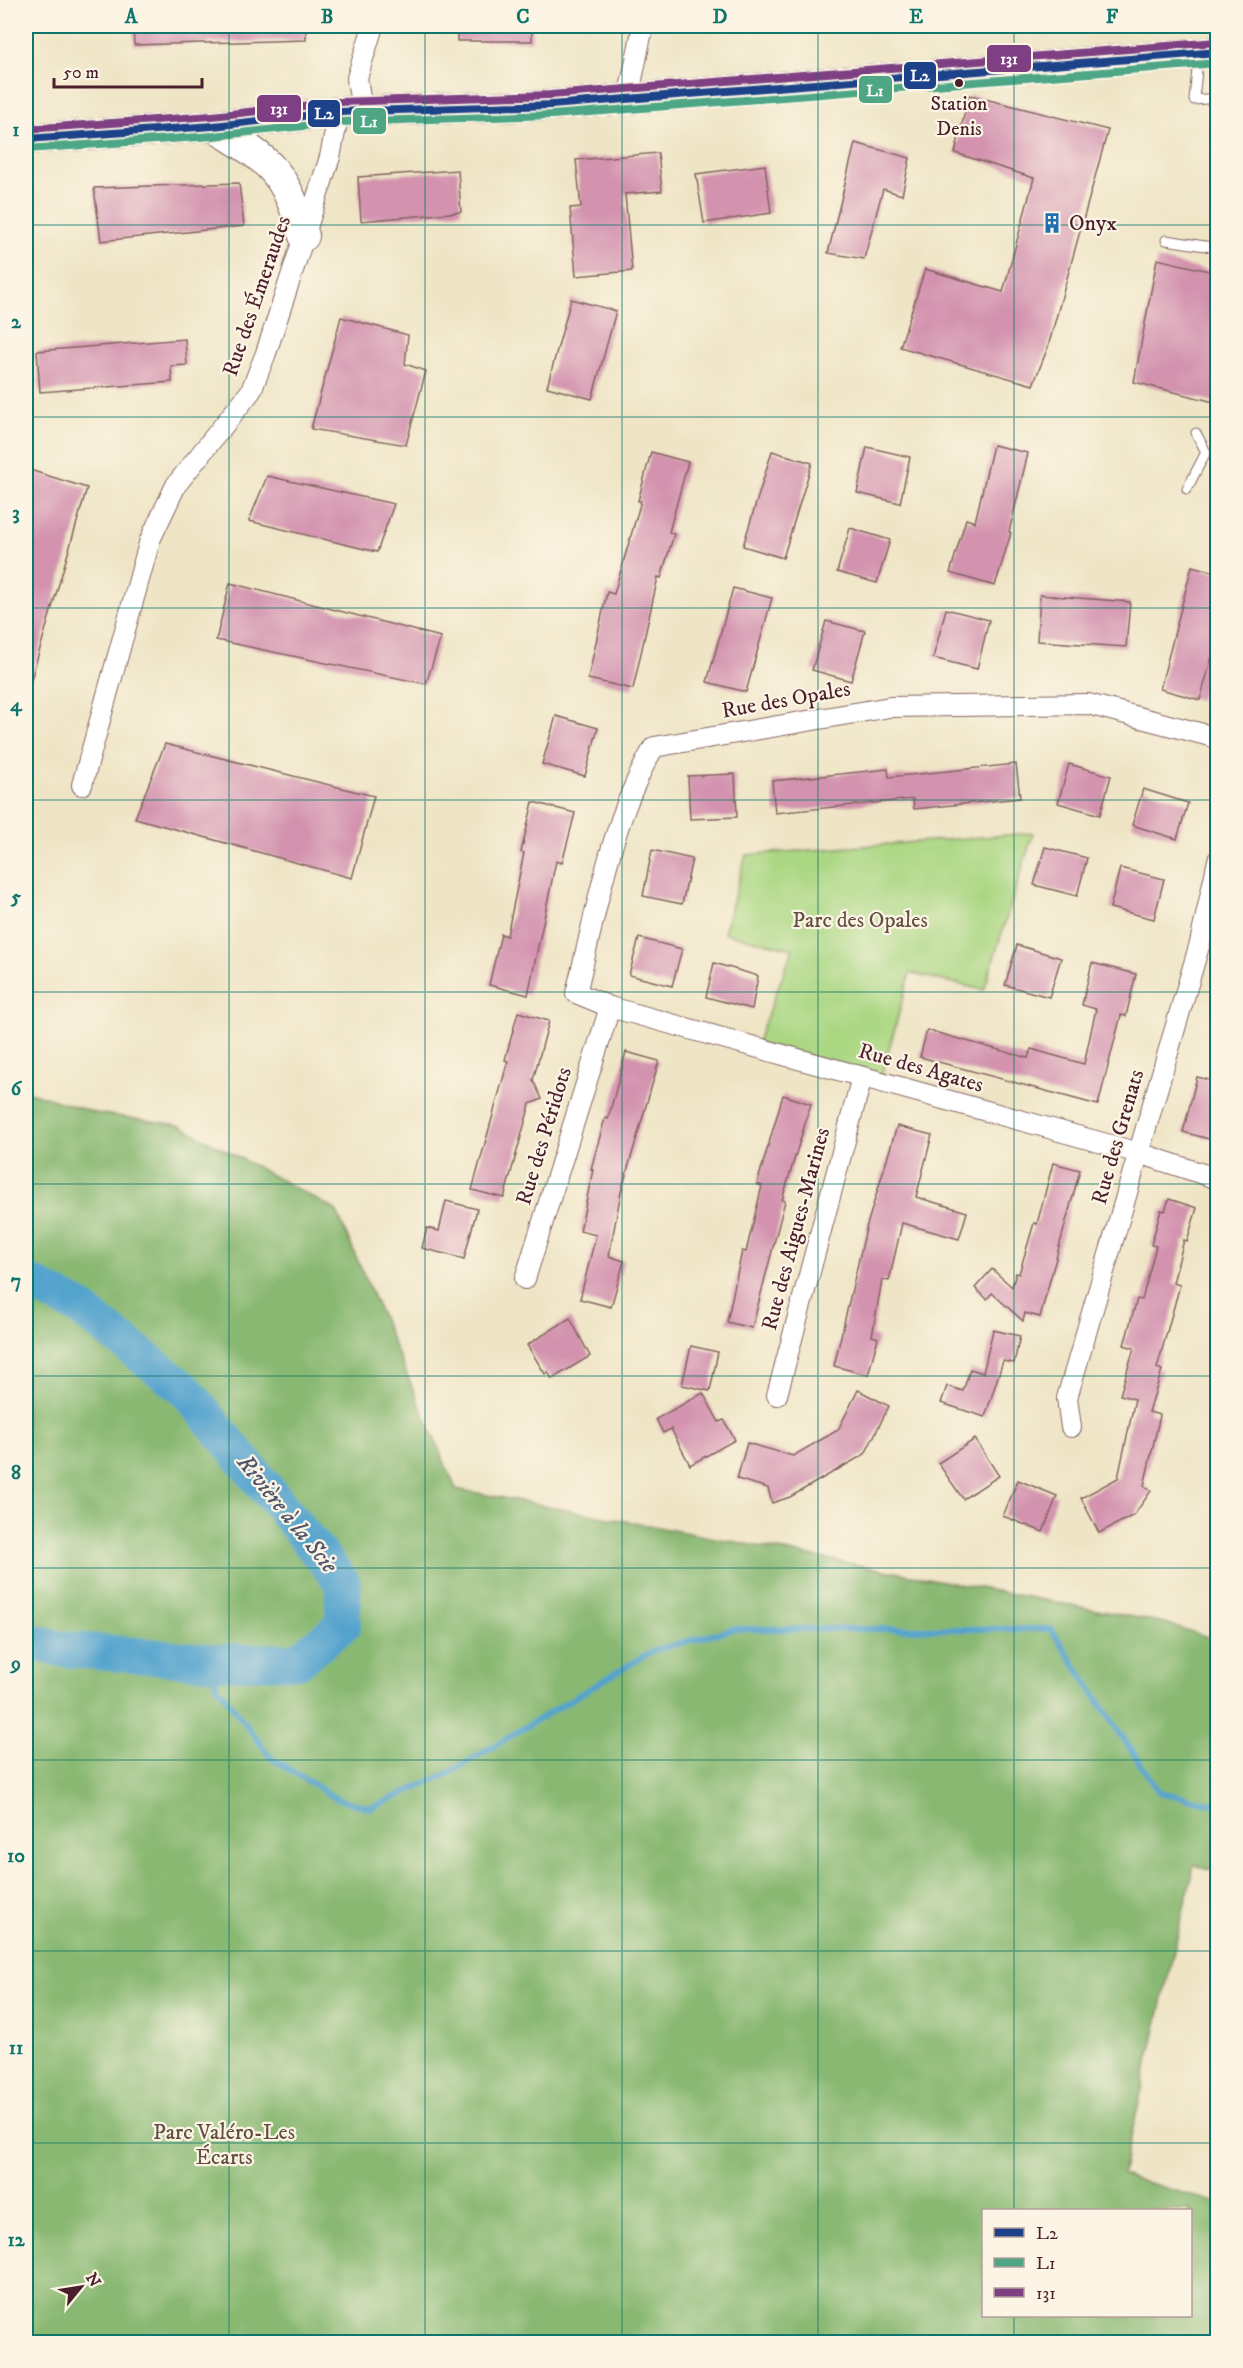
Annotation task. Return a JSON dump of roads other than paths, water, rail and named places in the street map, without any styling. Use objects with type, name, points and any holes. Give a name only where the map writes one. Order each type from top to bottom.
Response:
[{"type":"main road","points":[[26,139],[213,126],[351,111],[551,105],[1208,53]]},
{"type":"main road","points":[[213,126],[258,154],[280,175],[295,205],[304,236]]},
{"type":"street","name":"Rue des Émeraudes","points":[[82,784],[150,540],[176,485],[251,391],[330,157],[351,111],[357,78],[373,26]]},
{"type":"street","points":[[628,99],[643,26]]},
{"type":"street","name":"Rue des Opales","points":[[610,1007],[576,993],[620,816],[635,779],[654,747],[891,706],[1088,704],[1218,738]]},
{"type":"street","name":"Rue des Grenats","points":[[1071,1427],[1067,1398],[1200,943],[1218,860]]},
{"type":"street","name":"Rue des Agates","points":[[610,1007],[1139,1154],[1218,1179]]},
{"type":"street","name":"Rue des Péridots","points":[[525,1279],[610,1007]]},
{"type":"street","name":"Rue des Aigues-Marines","points":[[777,1395],[862,1077]]},
{"type":"lane","points":[[1208,53],[1194,100],[1218,98]]},
{"type":"lane","points":[[1166,240],[1218,248]]},
{"type":"lane","points":[[1196,433],[1206,452]]},
{"type":"lane","points":[[1206,452],[1218,454]]},
{"type":"lane","points":[[1187,489],[1206,452]]},
{"type":"waterway","name":"Rivière à la Scie","points":[[26,1281],[78,1307],[185,1389],[343,1583],[343,1625],[298,1661],[217,1662],[61,1649],[26,1641]]},
{"type":"waterway","points":[[217,1662],[215,1683],[271,1758],[337,1799],[371,1808],[449,1773],[654,1650],[734,1629],[1051,1629],[1159,1792],[1218,1805]]},
{"type":"place","name":"Station Denis","points":[[959,83]]},
{"type":"place","name":"Onyx","points":[[1052,223]]},
{"type":"park label","name":"Parc des Opales","points":[[860,920]]},
{"type":"park label","name":"Parc Valéro-Les Écarts","points":[[224,2144]]}]
